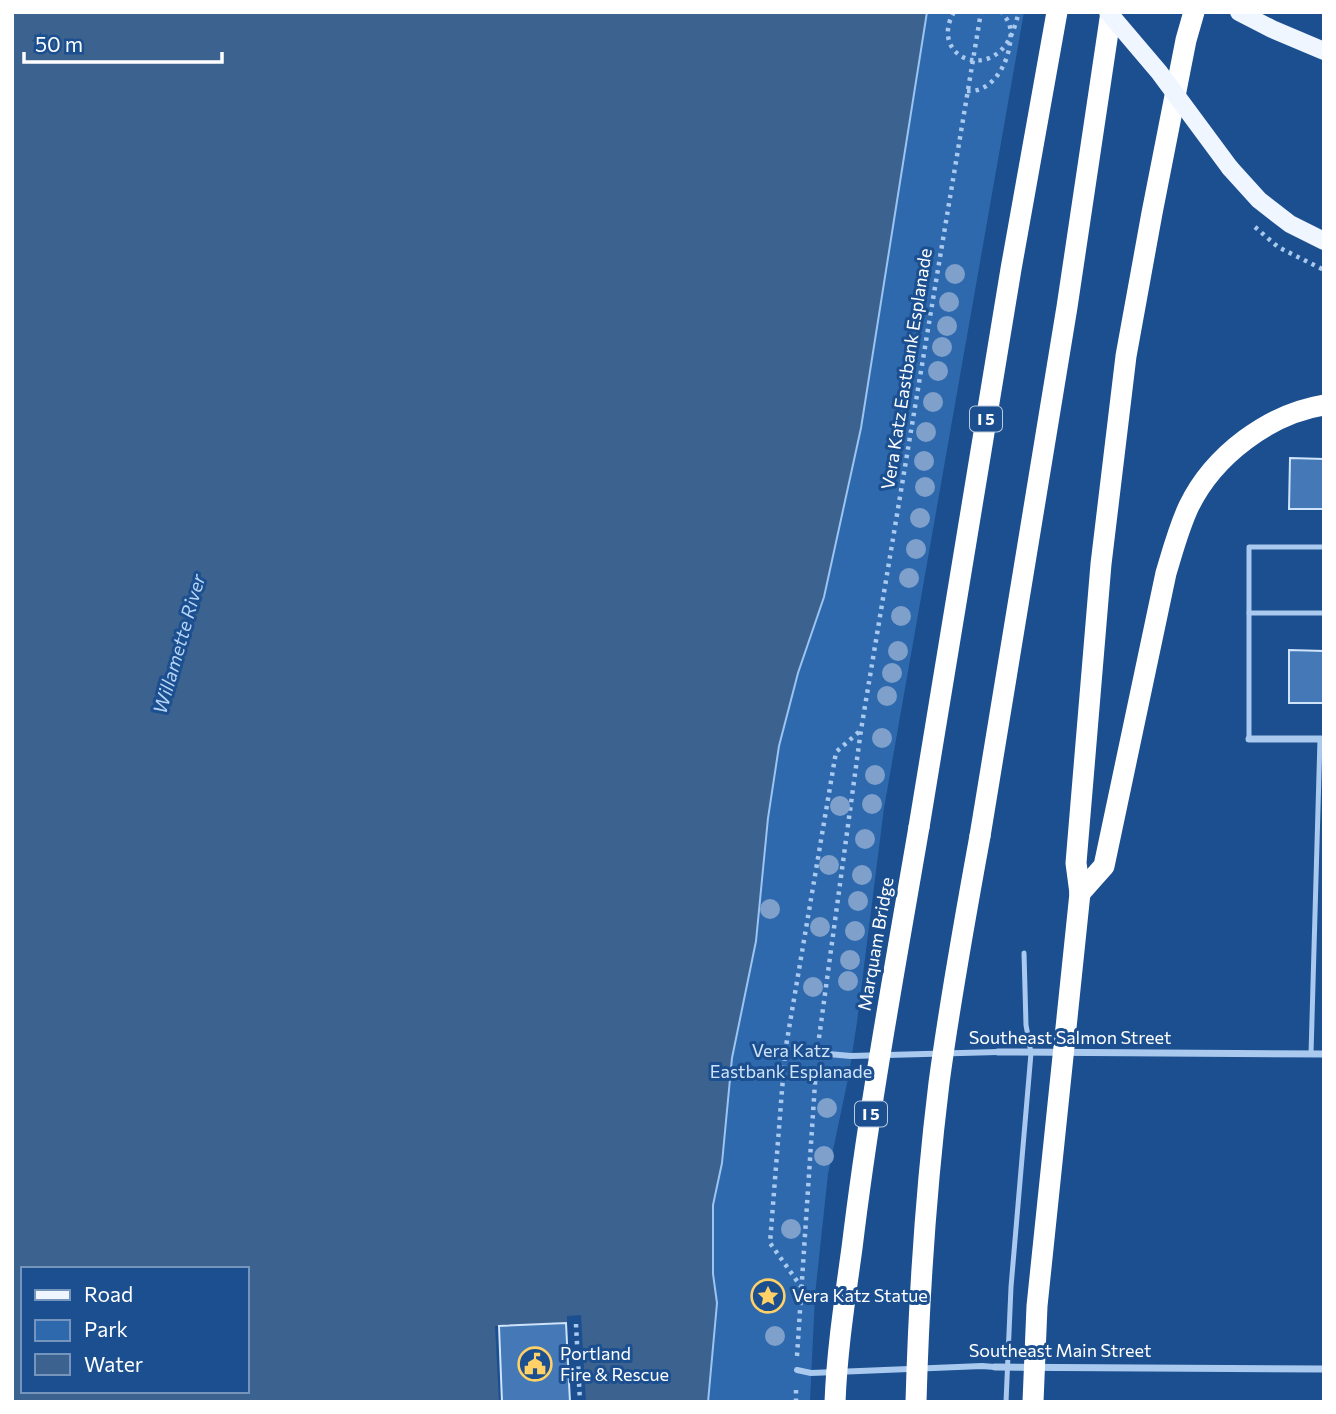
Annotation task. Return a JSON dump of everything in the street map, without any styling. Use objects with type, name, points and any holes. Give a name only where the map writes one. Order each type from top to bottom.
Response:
[{"type":"highway","name":"Marquam Bridge","points":[[835,1402],[857,1202],[884,1028],[1011,269],[1057,12]]},
{"type":"highway","points":[[916,1402],[921,1273],[938,1096],[958,960],[1065,321],[1110,12]]},
{"type":"highway","points":[[1033,1402],[1037,1306],[1080,893],[1076,863],[1101,564],[1126,356],[1154,200],[1194,12]]},
{"type":"highway","points":[[1080,893],[1104,866],[1166,573],[1190,504],[1208,477],[1248,437],[1279,419],[1324,405]]},
{"type":"main road","points":[[1110,12],[1159,72],[1230,168],[1259,200],[1290,224],[1324,241]]},
{"type":"main road","points":[[1239,12],[1324,51]]},
{"type":"street","points":[[1249,739],[1322,739]]},
{"type":"street","name":"Southeast Salmon Street","points":[[817,1053],[851,1056],[998,1052],[1324,1054]]},
{"type":"street","name":"Southeast Main Street","points":[[797,1370],[811,1373],[982,1366],[1324,1368]]},
{"type":"lane","points":[[1249,739],[1249,547],[1324,547]]},
{"type":"lane","points":[[1249,613],[1324,613]]},
{"type":"lane","points":[[1311,1054],[1322,739]]},
{"type":"lane","points":[[1006,1402],[1011,1287],[1031,1053],[1026,1025],[1024,953]]},
{"type":"path","points":[[954,12],[948,24],[948,40],[955,52],[967,60],[975,61],[985,60],[1003,49],[1009,41],[1019,12]]},
{"type":"path","name":"Vera Katz Eastbank Esplanade","points":[[797,1370],[817,1053],[861,730],[981,12]]},
{"type":"path","points":[[967,91],[975,92],[983,88],[1001,71],[1009,49],[1010,34],[1002,12]]},
{"type":"path","points":[[1297,257],[1324,270]]},
{"type":"path","points":[[802,1288],[770,1243],[785,1052],[836,752],[861,730]]},
{"type":"path","points":[[576,1324],[580,1402]]},
{"type":"green space","name":"Vera Katz Eastbank Esplanade","points":[[927,12],[1024,12],[884,808],[857,1022],[828,1174],[815,1295],[810,1402],[708,1402],[717,1303],[713,1274],[713,1205],[722,1163],[732,1058],[756,941],[768,818],[779,746],[798,673],[824,597],[861,428]]},
{"type":"water","name":"Willamette River","points":[[12,12],[927,12],[861,428],[824,597],[798,673],[779,746],[768,818],[756,941],[732,1058],[722,1163],[713,1205],[713,1274],[717,1303],[708,1402],[12,1402]]},
{"type":"pier","name":"Portland Fire & Rescue","points":[[581,1315],[586,1402],[499,1402],[495,1326],[567,1323],[567,1316]]},
{"type":"building","points":[[1290,458],[1324,459],[1324,509],[1289,509]]},
{"type":"building","points":[[1289,650],[1324,651],[1324,703],[1289,703]]},
{"type":"building","name":"Portland Fire & Rescue","points":[[566,1323],[570,1402],[502,1402],[499,1326]]},
{"type":"place","name":"Vera Katz Statue","points":[[768,1296]]},
{"type":"place","name":"Portland Fire & Rescue","points":[[535,1364]]}]
